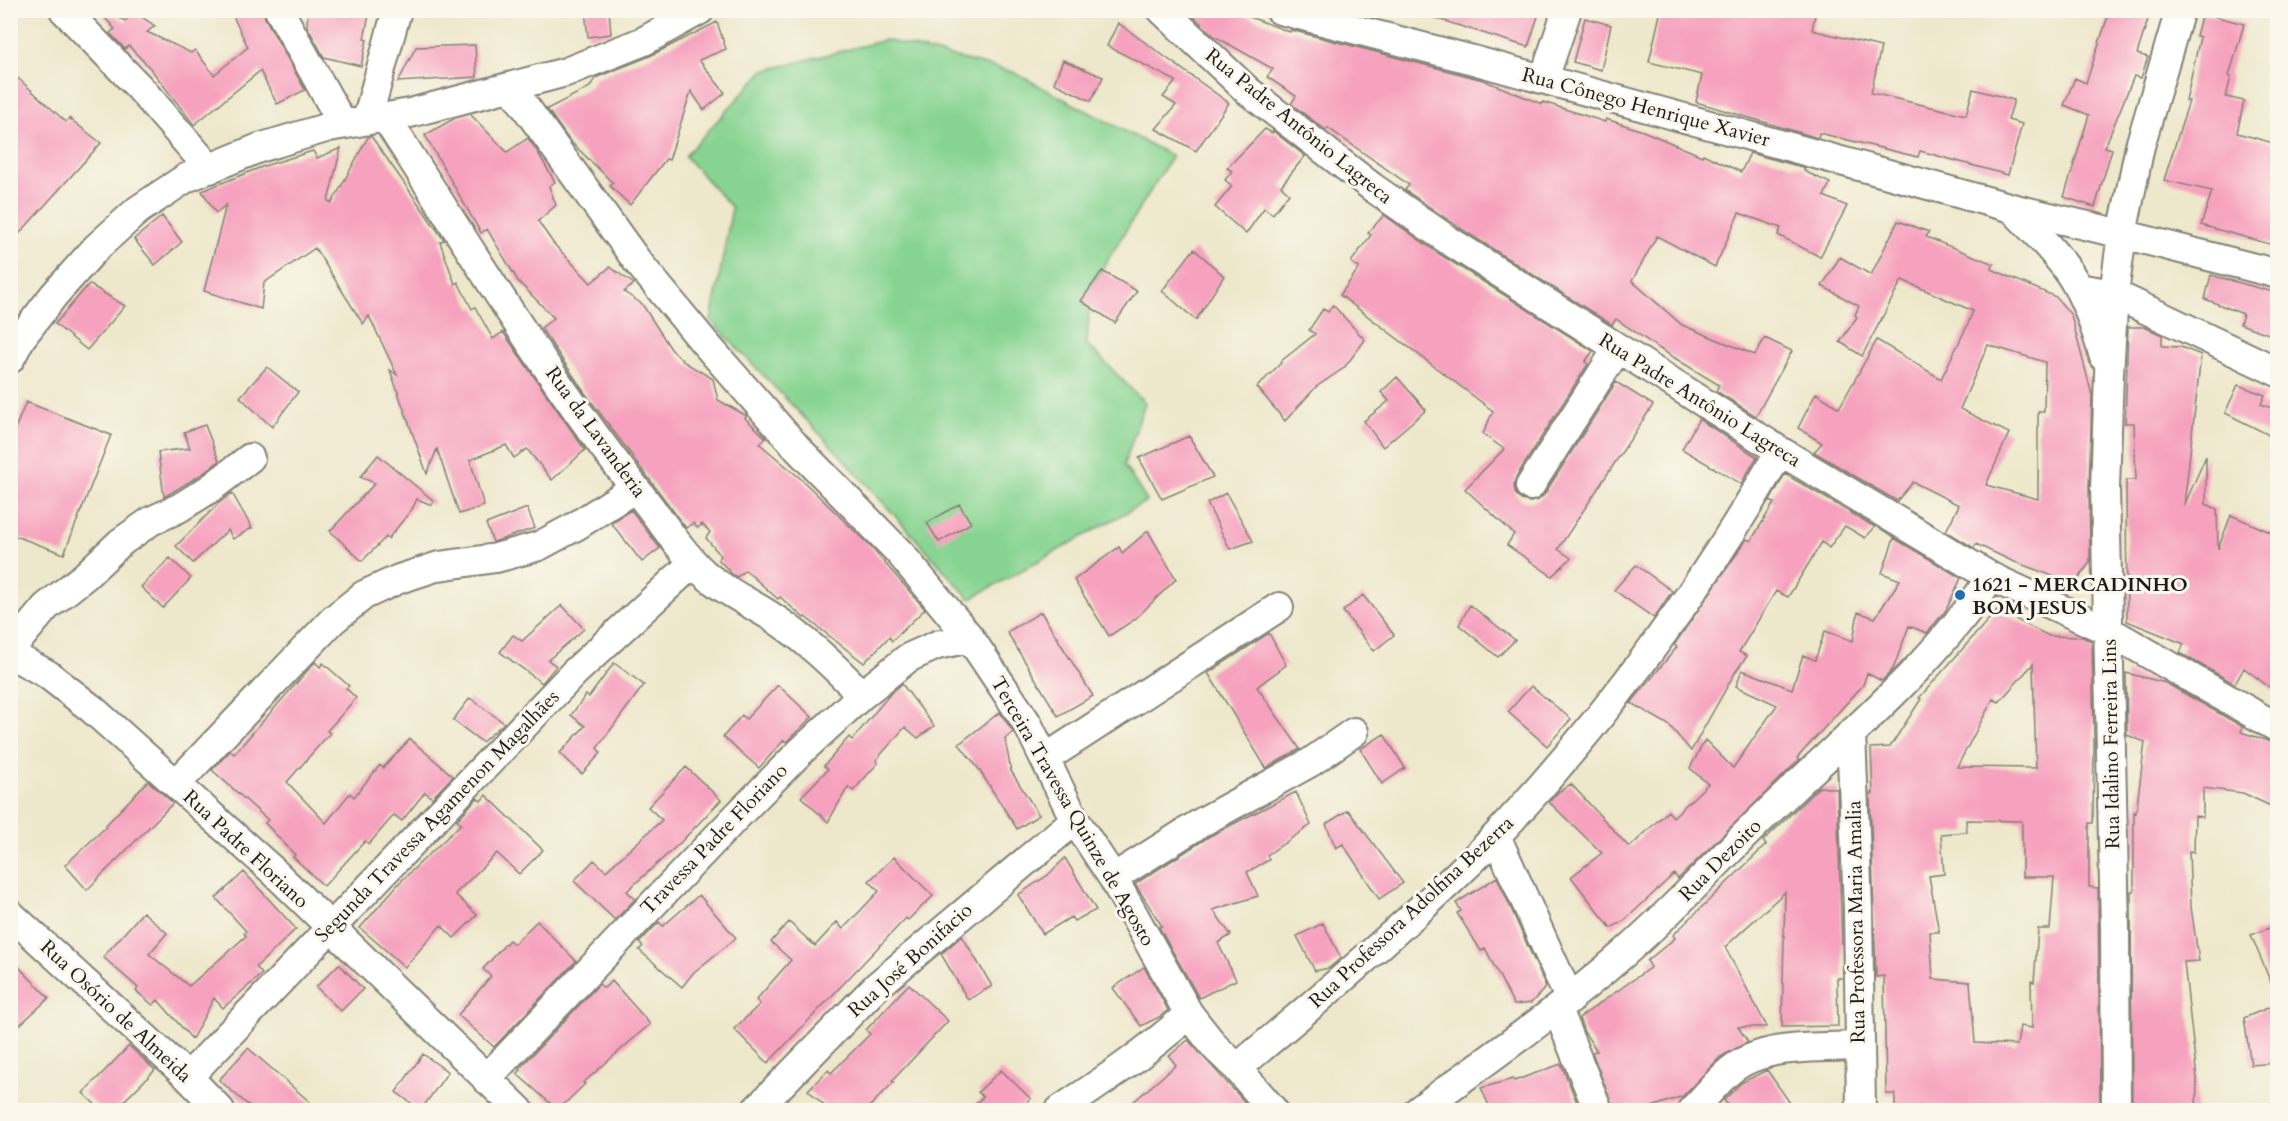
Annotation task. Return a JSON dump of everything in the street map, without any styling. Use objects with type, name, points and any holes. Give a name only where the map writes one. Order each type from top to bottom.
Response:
[{"type":"street","points":[[64,10],[139,87],[210,169]]},
{"type":"street","name":"Rua da Lavanderia","points":[[279,10],[365,120],[534,346],[605,449],[693,562],[724,590],[770,615],[802,639],[830,662],[862,695]]},
{"type":"street","points":[[365,120],[397,10]]},
{"type":"street","name":"Rua Padre Antônio Lagreca","points":[[1162,10],[1248,91],[1372,187],[1448,240],[1780,451],[1991,577],[2109,631],[2277,728]]},
{"type":"street","name":"Rua Cônego Henrique Xavier","points":[[1280,10],[1544,79],[2012,208],[2277,274]]},
{"type":"street","points":[[1544,79],[1567,10]]},
{"type":"street","name":"Rua Idalino Ferreira Lins","points":[[2116,1110],[2105,488],[2109,372],[2114,294],[2122,234],[2140,146],[2180,10]]},
{"type":"street","points":[[16,348],[54,295],[89,256],[138,210],[186,178],[259,148],[365,120],[410,113],[566,72],[644,41],[692,12]]},
{"type":"street","name":"Terceira Travessa Quinze de Agosto","points":[[511,87],[637,261],[689,324],[798,449],[900,553],[970,638],[1002,683],[1046,758],[1075,820],[1113,878],[1189,1014],[1215,1047],[1237,1068],[1272,1110]]},
{"type":"street","points":[[2012,208],[2052,250],[2078,288],[2097,330],[2109,372]]},
{"type":"street","points":[[2078,288],[2114,294],[2277,372]]},
{"type":"street","points":[[1530,486],[1618,348]]},
{"type":"street","name":"Rua Professora Adolfina Bezerra","points":[[1237,1068],[1352,971],[1448,883],[1496,836],[1572,752],[1636,672],[1720,552],[1780,451]]},
{"type":"street","points":[[10,652],[46,607],[85,576],[121,542],[151,521],[179,508],[203,493],[250,458]]},
{"type":"street","points":[[176,784],[333,620],[364,596],[399,579],[440,566],[496,558],[539,546],[576,526],[635,488]]},
{"type":"street","name":"Segunda Travessa Agamenon Magalhães","points":[[188,1077],[574,673],[693,562]]},
{"type":"street","name":"Rua Dezoito","points":[[1419,1110],[1563,1005],[1666,914],[1739,839],[1851,734],[1944,641],[1970,609],[1991,577]]},
{"type":"street","points":[[1046,758],[1279,607]]},
{"type":"street","name":"Travessa Padre Floriano","points":[[486,1079],[713,840],[801,751],[862,695],[908,658],[937,645],[970,638]]},
{"type":"street","name":"Rua Padre Floriano","points":[[10,652],[46,674],[92,709],[272,870],[519,1110]]},
{"type":"street","points":[[1113,878],[1202,822],[1311,762],[1354,732]]},
{"type":"street","name":"Rua Professora Maria Amalia","points":[[1851,734],[1858,909],[1861,1110]]},
{"type":"street","name":"Rua José Bonifacio","points":[[756,1110],[876,986],[1075,820]]},
{"type":"street","points":[[1496,836],[1563,1005],[1598,1110]]},
{"type":"street","name":"Rua Osório de Almeida","points":[[10,914],[188,1077],[220,1110]]},
{"type":"street","points":[[1060,1110],[1139,1057],[1189,1014]]},
{"type":"street","points":[[1692,1110],[1731,1070],[1749,1058],[1793,1050],[1859,1046]]},
{"type":"green space","points":[[885,40],[1013,72],[1172,156],[1091,287],[1087,344],[1145,403],[1124,465],[1147,501],[970,599],[842,457],[711,321],[732,208],[685,156],[763,71]]},
{"type":"building","points":[[98,10],[103,10],[125,21],[136,13],[155,26],[147,32],[191,53],[195,50],[214,75],[248,47],[230,10],[263,10],[265,18],[305,90],[277,104],[260,71],[194,125],[150,68],[129,46],[125,49],[110,33],[115,29]]},
{"type":"building","points":[[308,10],[370,10],[361,66],[324,57],[307,26]]},
{"type":"building","points":[[585,10],[609,10],[611,34],[588,37]]},
{"type":"building","points":[[1187,10],[1231,10],[1290,32],[1291,30],[1483,80],[1542,104],[1543,102],[1605,122],[1606,119],[1643,131],[1702,156],[1703,154],[1741,172],[1750,153],[1805,168],[1804,171],[1830,183],[1824,196],[1847,206],[1820,257],[1778,235],[1781,228],[1739,213],[1715,267],[1657,236],[1632,281],[1682,325],[1755,355],[1765,338],[1792,351],[1756,416],[1716,391],[1719,385],[1616,319],[1612,325],[1405,190],[1409,185],[1291,104],[1296,96],[1267,77],[1273,69],[1214,36]]},
{"type":"building","points":[[1429,10],[1540,10],[1528,47],[1428,16]]},
{"type":"building","points":[[1661,10],[1816,10],[1812,30],[1881,47],[1871,93],[1966,115],[1973,89],[2014,100],[2008,120],[2022,124],[2008,175],[1920,151],[1918,157],[1819,133],[1818,138],[1696,102],[1702,75],[1649,62]]},
{"type":"building","points":[[2110,10],[2151,10],[2137,54],[2148,57],[2141,78],[2134,76],[2105,147],[2112,149],[2095,207],[2064,197],[2089,115],[2064,105],[2075,78],[2086,83]]},
{"type":"building","points":[[2202,13],[2244,24],[2229,76],[2231,77],[2226,97],[2244,101],[2237,133],[2277,144],[2277,246],[2201,225],[2212,191],[2164,180],[2189,101],[2186,101],[2200,37],[2196,36]]},
{"type":"building","points":[[1585,18],[1611,25],[1601,70],[1573,62]]},
{"type":"building","points":[[717,22],[726,49],[699,60],[725,93],[704,110],[691,91],[669,160],[666,159],[630,205],[610,186],[613,183],[569,140],[547,109],[590,87],[595,78],[650,56]]},
{"type":"building","points":[[1118,23],[1229,103],[1196,151],[1156,129],[1176,105],[1163,97],[1176,81],[1107,46]]},
{"type":"building","points":[[475,45],[477,77],[398,82],[416,47]]},
{"type":"building","points":[[1063,60],[1103,77],[1091,101],[1054,83]]},
{"type":"building","points":[[10,71],[66,122],[69,118],[101,143],[10,244]]},
{"type":"building","points":[[470,114],[507,152],[528,138],[555,182],[549,186],[556,205],[538,221],[553,243],[591,283],[610,267],[634,284],[624,292],[642,304],[671,349],[684,362],[713,379],[718,400],[747,416],[745,418],[766,438],[760,444],[800,478],[869,545],[925,609],[892,641],[889,637],[864,663],[780,597],[778,599],[745,570],[737,577],[733,575],[718,559],[721,556],[706,538],[710,532],[702,524],[698,528],[693,523],[686,528],[585,393],[541,328],[554,318],[518,281],[487,229],[481,233],[425,135],[455,118]]},
{"type":"building","points":[[1265,129],[1272,133],[1273,131],[1305,156],[1281,186],[1289,193],[1273,214],[1264,208],[1246,234],[1215,207],[1232,186],[1225,180],[1232,171],[1227,168]]},
{"type":"building","points":[[371,136],[444,240],[440,242],[455,284],[458,282],[472,309],[475,307],[493,339],[503,332],[585,450],[552,480],[527,449],[514,458],[506,445],[470,460],[484,506],[459,514],[437,449],[427,474],[390,370],[397,375],[369,316],[363,324],[315,248],[264,283],[261,309],[204,291],[226,205],[216,213],[202,191],[264,166],[313,151],[317,158],[341,148],[328,201],[332,203],[368,137]]},
{"type":"building","points":[[1384,215],[1439,254],[1593,351],[1585,362],[1588,364],[1516,477],[1515,493],[1521,500],[1530,502],[1544,495],[1616,382],[1653,405],[1558,549],[1571,558],[1552,576],[1507,545],[1514,534],[1465,489],[1504,449],[1483,434],[1493,411],[1340,295],[1359,268],[1351,262],[1371,235],[1368,233]]},
{"type":"building","points":[[162,216],[182,242],[155,265],[134,239]]},
{"type":"building","points":[[1898,221],[1929,232],[1926,237],[1994,264],[1991,269],[2056,297],[2071,315],[2092,395],[2089,487],[2090,562],[2075,584],[2012,561],[1976,544],[1974,548],[1946,531],[1959,505],[1913,482],[1897,501],[1814,452],[1822,443],[1798,428],[1816,393],[1839,408],[1877,340],[1941,379],[1968,324],[1973,311],[1902,280],[1862,356],[1840,342],[1857,317],[1855,315],[1859,306],[1822,286],[1840,257],[1871,275]],"holes":[[[1988,345],[2045,362],[2044,412],[2038,412],[2038,499],[1986,485],[2009,433],[1960,409]]]},
{"type":"building","points":[[1194,249],[1224,276],[1196,320],[1162,291]]},
{"type":"building","points":[[1102,271],[1137,291],[1115,323],[1081,301]]},
{"type":"building","points":[[2211,275],[2277,293],[2277,337],[2240,324],[2243,314],[2205,299]]},
{"type":"building","points":[[89,284],[125,306],[87,350],[55,324]]},
{"type":"building","points":[[1333,305],[1365,340],[1344,368],[1316,387],[1285,421],[1257,387],[1280,362],[1315,334],[1309,330],[1323,309],[1328,312]]},
{"type":"building","points":[[2128,327],[2144,327],[2162,335],[2162,346],[2181,347],[2201,355],[2184,506],[2206,456],[2206,504],[2217,509],[2218,549],[2231,515],[2277,535],[2277,693],[2244,668],[2235,684],[2180,653],[2184,644],[2127,621],[2126,480],[2136,480],[2134,423],[2125,423]]},
{"type":"building","points":[[267,367],[298,392],[272,427],[240,397]]},
{"type":"building","points":[[1397,377],[1426,410],[1383,447],[1364,421],[1389,401],[1381,392]]},
{"type":"building","points":[[2238,385],[2265,395],[2261,404],[2277,410],[2277,439],[2225,413]]},
{"type":"building","points":[[26,402],[111,435],[64,554],[10,534],[10,441]]},
{"type":"building","points":[[1699,419],[1757,457],[1741,484],[1682,449]]},
{"type":"building","points":[[205,425],[219,461],[164,497],[158,452],[190,448],[184,432]]},
{"type":"building","points":[[1189,436],[1213,477],[1162,499],[1139,458]]},
{"type":"building","points":[[378,455],[434,501],[432,505],[417,499],[412,509],[388,539],[386,537],[362,561],[330,531],[375,483],[360,477]]},
{"type":"building","points":[[1785,474],[1875,527],[1865,538],[1845,526],[1829,548],[1822,542],[1788,597],[1776,591],[1739,652],[1747,656],[1736,671],[1691,751],[1669,725],[1631,703],[1677,647],[1674,645],[1747,539],[1751,541],[1774,503],[1770,501]]},
{"type":"building","points":[[232,493],[252,528],[233,539],[228,530],[193,563],[176,546]]},
{"type":"building","points":[[1226,493],[1253,541],[1230,549],[1207,503]]},
{"type":"building","points":[[959,504],[971,523],[939,542],[927,523]]},
{"type":"building","points":[[527,508],[535,528],[493,542],[486,524]]},
{"type":"building","points":[[631,510],[660,548],[642,562],[611,523]]},
{"type":"building","points":[[1148,531],[1176,579],[1134,620],[1109,636],[1074,580],[1119,547],[1122,553]]},
{"type":"building","points":[[1894,538],[1961,578],[1946,610],[1927,633],[1909,626],[1893,669],[1882,681],[1867,673],[1863,685],[1797,758],[1799,760],[1678,879],[1674,874],[1625,920],[1611,928],[1571,877],[1602,853],[1549,802],[1558,792],[1571,784],[1628,846],[1631,846],[1668,811],[1673,817],[1708,784],[1690,768],[1705,740],[1733,768],[1777,705],[1736,686],[1742,670],[1792,689],[1803,655],[1815,660],[1825,631],[1853,641],[1858,612],[1875,618],[1900,580],[1882,573]]},
{"type":"building","points":[[170,558],[191,578],[163,608],[141,587]]},
{"type":"building","points":[[1636,565],[1672,591],[1654,618],[1614,590]]},
{"type":"building","points":[[1363,595],[1394,635],[1374,651],[1343,611]]},
{"type":"building","points":[[562,605],[584,629],[548,660],[556,666],[542,683],[500,652],[513,635],[522,641]]},
{"type":"building","points":[[1470,605],[1515,640],[1498,657],[1459,625]]},
{"type":"building","points":[[1997,610],[2049,636],[2082,637],[2092,641],[2093,823],[2089,823],[2089,887],[2098,888],[2100,1110],[1895,1110],[1895,1094],[1886,1094],[1884,976],[1876,977],[1870,794],[1873,794],[1871,748],[1890,747],[1921,699],[1919,698]],"holes":[[[2033,664],[2036,768],[1957,767],[1993,699],[1999,702]],[[1966,820],[2022,821],[2022,877],[2054,877],[2050,929],[2038,929],[2034,982],[2031,981],[2032,1028],[2020,1026],[2017,1045],[1975,1043],[1970,982],[1933,979],[1930,932],[1939,932],[1929,876],[1944,874],[1941,834],[1967,832]]]},
{"type":"building","points":[[1041,612],[1093,696],[1058,716],[1007,632]]},
{"type":"building","points":[[1269,633],[1286,665],[1257,687],[1300,749],[1266,768],[1208,673]]},
{"type":"building","points":[[315,662],[320,667],[323,663],[349,686],[346,688],[356,698],[327,731],[330,733],[287,782],[326,823],[350,793],[354,797],[380,765],[383,768],[410,739],[453,776],[432,798],[425,792],[402,821],[394,815],[369,844],[365,841],[324,886],[293,857],[295,855],[265,823],[268,820],[212,770],[230,751],[234,754]]},
{"type":"building","points":[[614,663],[644,685],[597,748],[601,753],[582,774],[560,753],[585,726],[571,715],[586,695],[589,697]]},
{"type":"building","points":[[2126,673],[2166,683],[2243,727],[2241,732],[2277,744],[2277,809],[2243,793],[2203,788],[2203,817],[2195,816],[2194,852],[2189,851],[2191,907],[2199,961],[2184,962],[2197,1079],[2196,1110],[2132,1110],[2131,891],[2134,891],[2134,812],[2136,813],[2145,742],[2127,735]]},
{"type":"building","points":[[902,684],[934,726],[918,738],[905,727],[853,791],[848,787],[828,822],[801,797],[828,769],[824,766],[849,737],[852,740],[891,693]]},
{"type":"building","points":[[778,685],[812,717],[786,742],[784,740],[759,768],[723,737],[742,715],[746,719]]},
{"type":"building","points":[[1531,686],[1571,719],[1547,746],[1508,712]]},
{"type":"building","points":[[470,698],[504,723],[482,742],[453,720]]},
{"type":"building","points":[[1000,712],[1013,732],[1005,739],[1011,771],[1039,815],[1017,829],[978,768],[959,744]]},
{"type":"building","points":[[1384,734],[1405,768],[1382,784],[1360,749]]},
{"type":"building","points":[[686,767],[721,800],[680,843],[627,891],[635,899],[615,920],[574,881],[594,860],[606,871],[662,820],[648,807]]},
{"type":"building","points":[[148,781],[173,803],[87,890],[65,865],[106,827]]},
{"type":"building","points":[[1819,787],[1837,789],[1843,978],[1837,978],[1838,1026],[1782,1027],[1785,892],[1725,947],[1767,1027],[1738,1027],[1748,1042],[1720,1057],[1683,1096],[1643,1110],[1614,1110],[1592,1052],[1597,1051],[1584,1032],[1579,1018],[1651,967],[1647,961],[1675,938],[1673,935],[1766,845],[1763,841]]},
{"type":"building","points":[[1296,792],[1311,825],[1267,855],[1269,860],[1247,872],[1258,896],[1213,910],[1231,935],[1218,943],[1236,980],[1199,998],[1159,927],[1162,926],[1135,884],[1210,836]]},
{"type":"building","points":[[486,795],[543,850],[519,874],[497,853],[455,894],[477,915],[454,938],[441,925],[405,967],[360,928],[400,882],[461,824],[457,820],[477,798],[481,801]]},
{"type":"building","points":[[1348,810],[1403,883],[1379,899],[1343,844],[1336,848],[1326,824]]},
{"type":"building","points":[[894,857],[933,896],[908,920],[906,918],[768,1063],[734,1029],[760,1004],[756,1000],[791,960],[771,942],[789,922],[815,946],[837,922],[843,929],[879,891],[869,881]]},
{"type":"building","points":[[1065,858],[1096,910],[1074,921],[1071,917],[1043,934],[1018,895],[1048,875]]},
{"type":"building","points":[[244,872],[296,929],[256,967],[262,974],[223,1008],[214,998],[192,1039],[158,1000],[153,1005],[136,991],[138,988],[103,957],[143,912],[167,933],[149,954],[189,986],[246,936],[244,933],[246,931],[216,898]]},
{"type":"building","points":[[1497,877],[1546,987],[1531,1003],[1514,1005],[1485,948],[1481,951],[1457,913],[1461,911],[1456,903]]},
{"type":"building","points":[[699,895],[736,938],[694,972],[682,987],[639,950],[643,946],[639,943],[659,922],[663,926]]},
{"type":"building","points":[[537,921],[576,961],[494,1047],[458,1015],[491,976],[483,969],[509,940],[514,944]]},
{"type":"building","points":[[1323,923],[1341,958],[1329,968],[1315,971],[1297,936]]},
{"type":"building","points":[[2277,925],[2277,997],[2251,935]]},
{"type":"building","points":[[962,936],[992,986],[968,1000],[941,954]]},
{"type":"building","points":[[10,958],[49,998],[10,1034]]},
{"type":"building","points":[[339,964],[363,989],[341,1011],[316,987]]},
{"type":"building","points":[[1144,967],[1168,1010],[1141,1026],[1113,988]]},
{"type":"building","points":[[612,981],[650,1024],[583,1083],[585,1084],[558,1110],[517,1074],[521,1070],[519,1069],[599,984],[604,988]]},
{"type":"building","points":[[909,984],[948,1021],[866,1110],[829,1110],[808,1090],[828,1070],[831,1073],[870,1034],[866,1030]]},
{"type":"building","points":[[2277,1004],[2277,1063],[2251,1065],[2244,1018]]},
{"type":"building","points":[[1188,1040],[1252,1110],[1124,1110],[1176,1065],[1169,1056]]},
{"type":"building","points":[[129,1046],[155,1070],[115,1110],[101,1110],[83,1093]]},
{"type":"building","points":[[248,1048],[319,1110],[254,1110],[219,1080]]},
{"type":"building","points":[[423,1054],[448,1072],[421,1110],[396,1092]]},
{"type":"building","points":[[1561,1064],[1580,1110],[1491,1110],[1481,1088],[1513,1079],[1514,1081]]},
{"type":"building","points":[[1001,1070],[1031,1099],[1018,1110],[969,1110],[983,1097],[978,1092]]},
{"type":"building","points":[[1767,1070],[1795,1110],[1732,1110],[1724,1100],[1741,1083]]},
{"type":"place","name":"1621 - MERCADINHO BOM JESUS","points":[[1960,595]]}]
